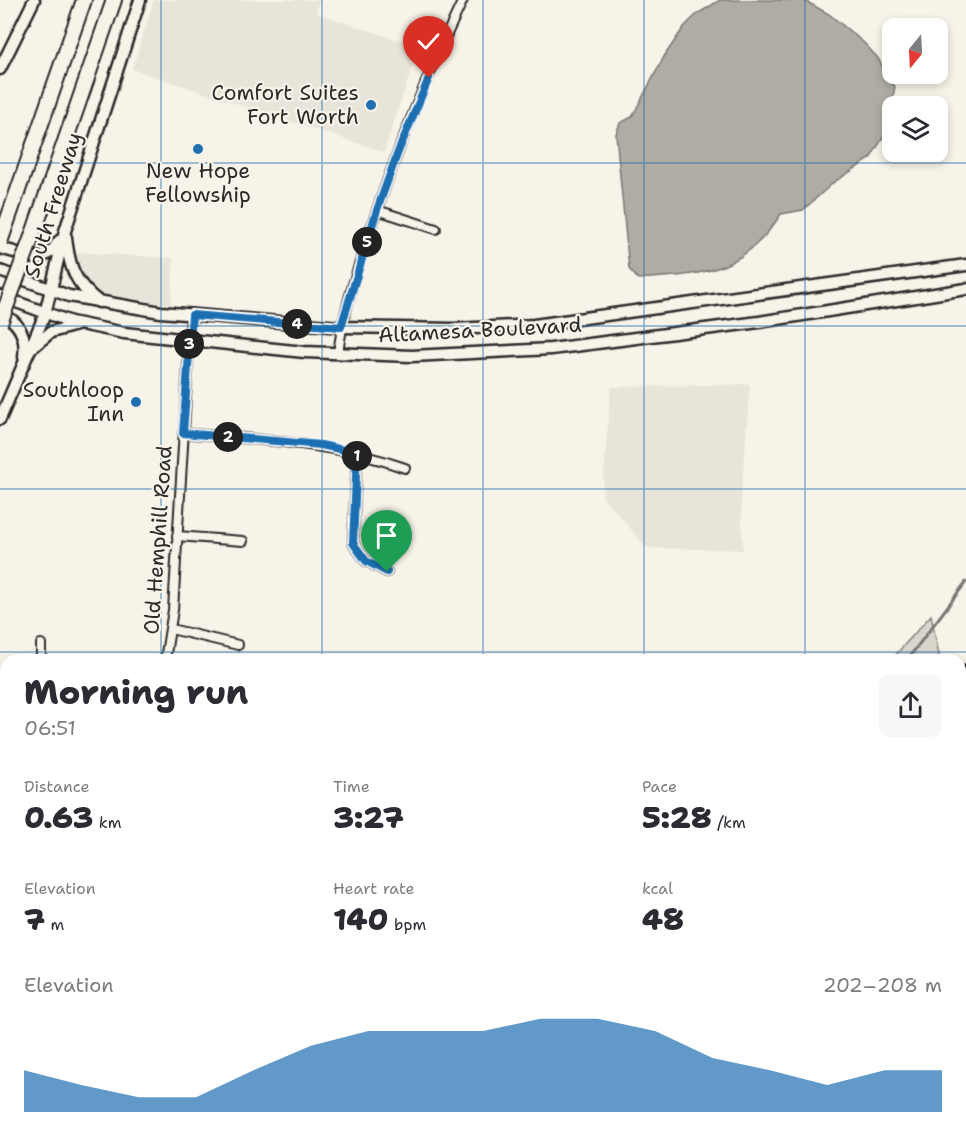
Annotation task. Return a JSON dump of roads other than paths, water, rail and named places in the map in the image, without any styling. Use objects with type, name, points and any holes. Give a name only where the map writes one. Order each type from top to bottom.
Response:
[{"type":"highway","name":"South Freeway","points":[[0,242],[84,0]]},
{"type":"highway","name":"South Freeway","points":[[0,323],[114,0]]},
{"type":"main road","points":[[0,69],[34,0]]},
{"type":"main road","name":"South Freeway","points":[[0,419],[45,314],[49,289],[65,231],[140,0]]},
{"type":"main road","points":[[0,248],[39,259],[53,250],[65,231]]},
{"type":"main road","points":[[65,231],[68,263],[72,274],[82,288],[101,303]]},
{"type":"main road","name":"Altamesa Boulevard","points":[[0,271],[49,289],[101,303],[192,315],[341,327],[454,329],[534,325],[966,265]]},
{"type":"main road","name":"Altamesa Boulevard","points":[[0,296],[81,325],[189,341],[338,354],[412,356],[551,349],[759,322],[966,290]]},
{"type":"main road","points":[[0,313],[11,318],[23,334],[25,352],[21,372]]},
{"type":"main road","points":[[30,349],[51,333],[81,325]]},
{"type":"street","points":[[338,354],[341,327],[377,210],[398,152],[463,0]]},
{"type":"street","points":[[377,210],[436,229]]},
{"type":"street","name":"Old Hemphill Road","points":[[166,654],[171,629],[192,315]]},
{"type":"street","points":[[183,433],[321,445],[405,468]]},
{"type":"street","points":[[357,453],[353,543],[366,561],[387,572]]},
{"type":"street","points":[[177,536],[243,541]]},
{"type":"street","points":[[171,629],[238,645]]},
{"type":"street","points":[[41,644],[41,654]]},
{"type":"waterway","points":[[912,654],[966,582]]},
{"type":"place","name":"Comfort Suites Fort Worth","points":[[371,105]]},
{"type":"place","name":"New Hope Fellowship","points":[[198,149]]},
{"type":"place","name":"Southloop Inn","points":[[136,402]]}]
